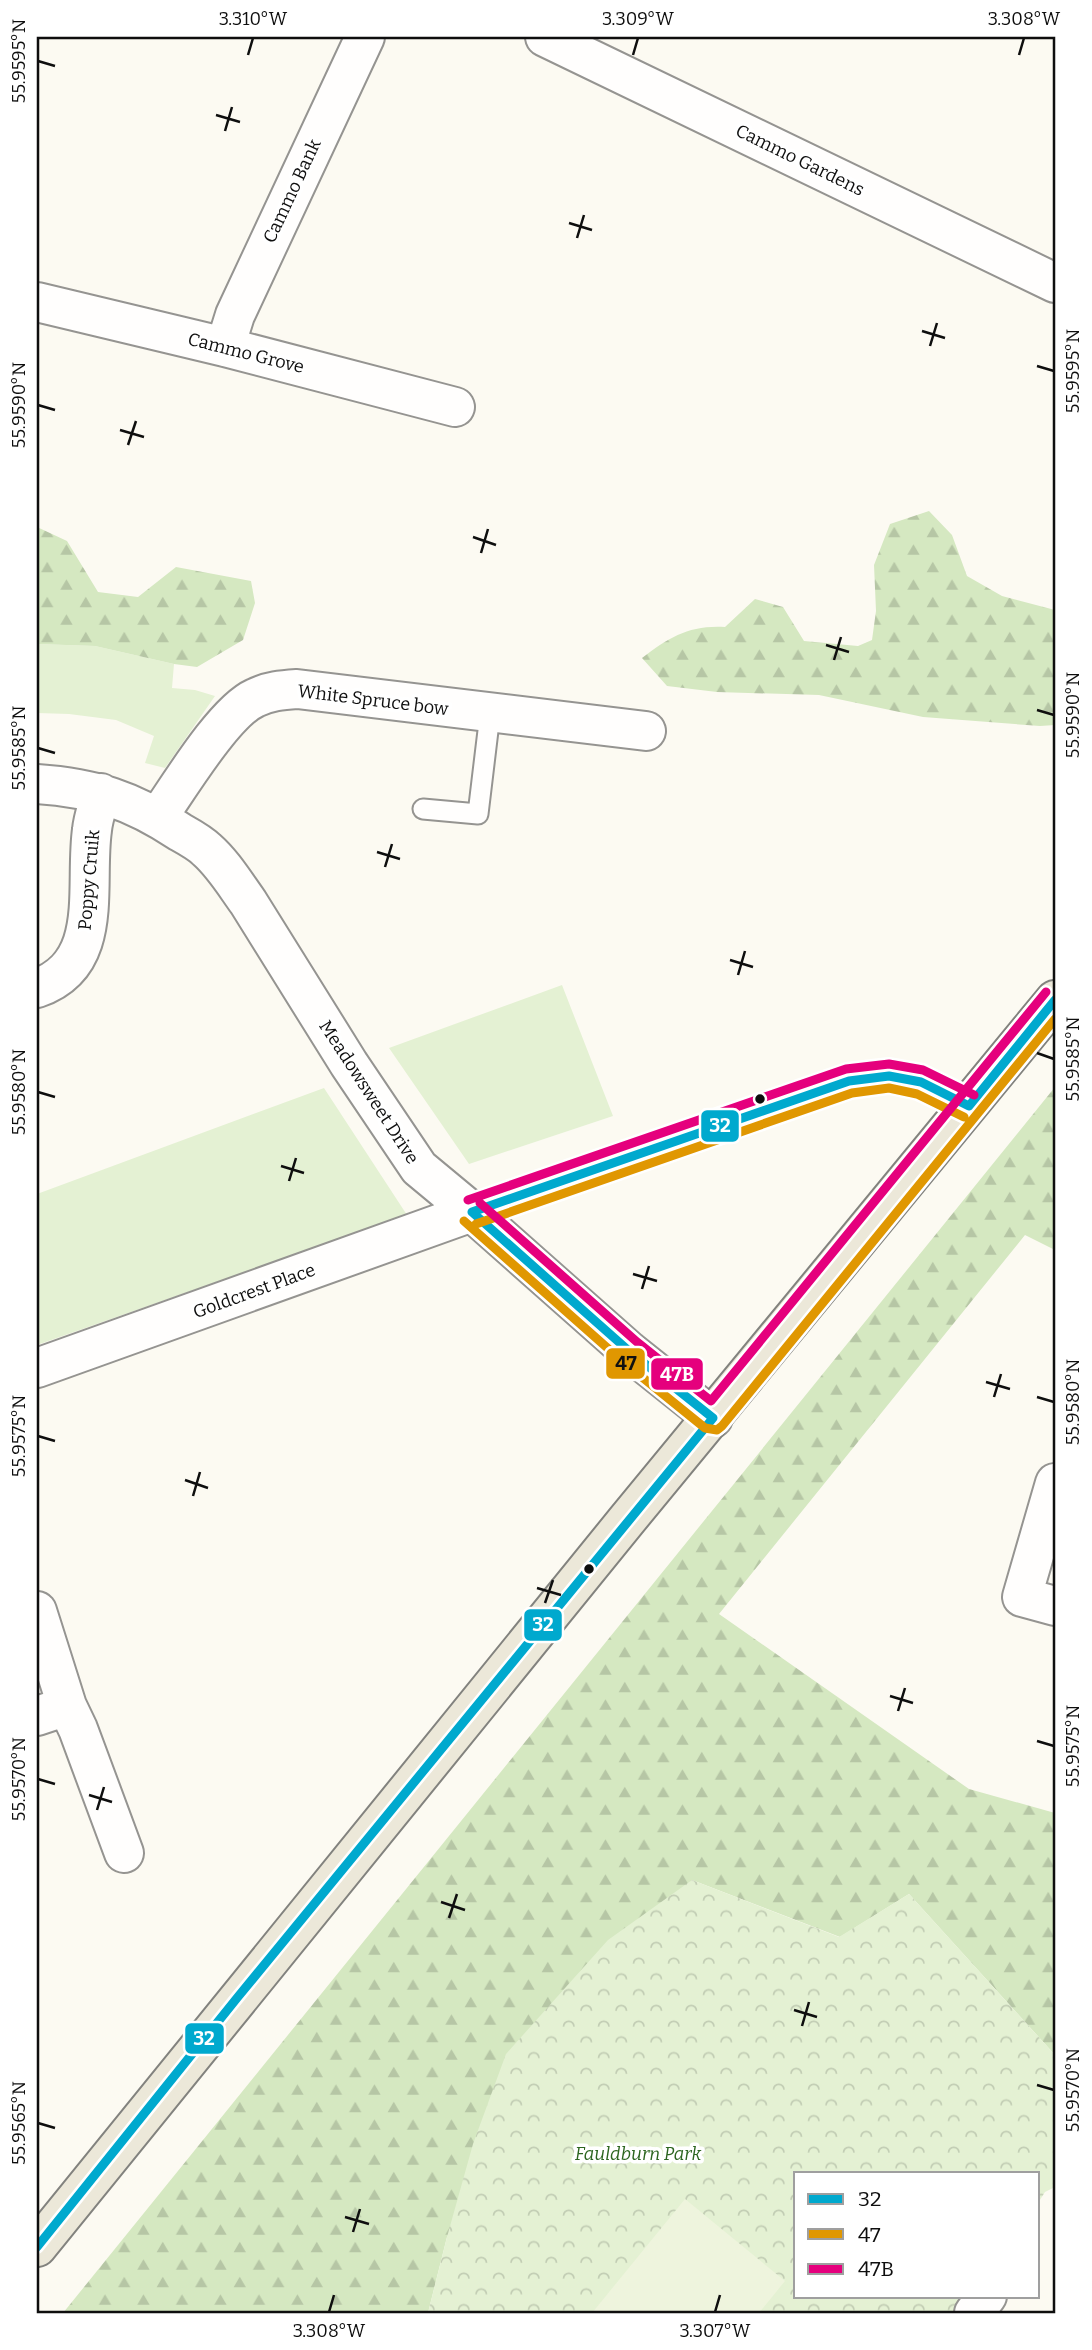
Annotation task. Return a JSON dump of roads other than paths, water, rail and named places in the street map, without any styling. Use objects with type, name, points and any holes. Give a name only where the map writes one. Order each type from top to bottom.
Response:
[{"type":"main road","points":[[37,2247],[290,1933],[1055,1000]]},
{"type":"street","name":"Cammo Bank","points":[[225,347],[234,315],[365,37]]},
{"type":"street","name":"Cammo Gardens","points":[[545,37],[1055,283]]},
{"type":"street","name":"Cammo Grove","points":[[37,302],[225,347],[455,407]]},
{"type":"street","name":"White Spruce bow","points":[[158,817],[231,714],[252,699],[275,691],[298,689],[646,731]]},
{"type":"street","name":"Meadowsweet Drive","points":[[37,784],[101,793],[130,803],[158,817],[207,849],[231,877],[349,1064],[419,1168],[629,1351],[713,1418]]},
{"type":"street","name":"Poppy Cruik","points":[[37,988],[51,983],[76,960],[88,931],[92,829],[101,793]]},
{"type":"street","name":"Goldcrest Place","points":[[37,1368],[472,1212]]},
{"type":"street","points":[[1055,1483],[1022,1597],[1055,1606]]},
{"type":"street","points":[[37,1611],[52,1711],[78,1729],[124,1853]]},
{"type":"street","points":[[974,2313],[985,2298]]},
{"type":"lane","points":[[422,809],[478,814],[490,714]]},
{"type":"lane","points":[[472,1212],[849,1081],[889,1076],[921,1082],[969,1105]]},
{"type":"park label","name":"Fauldburn Park","points":[[638,2154]]}]
